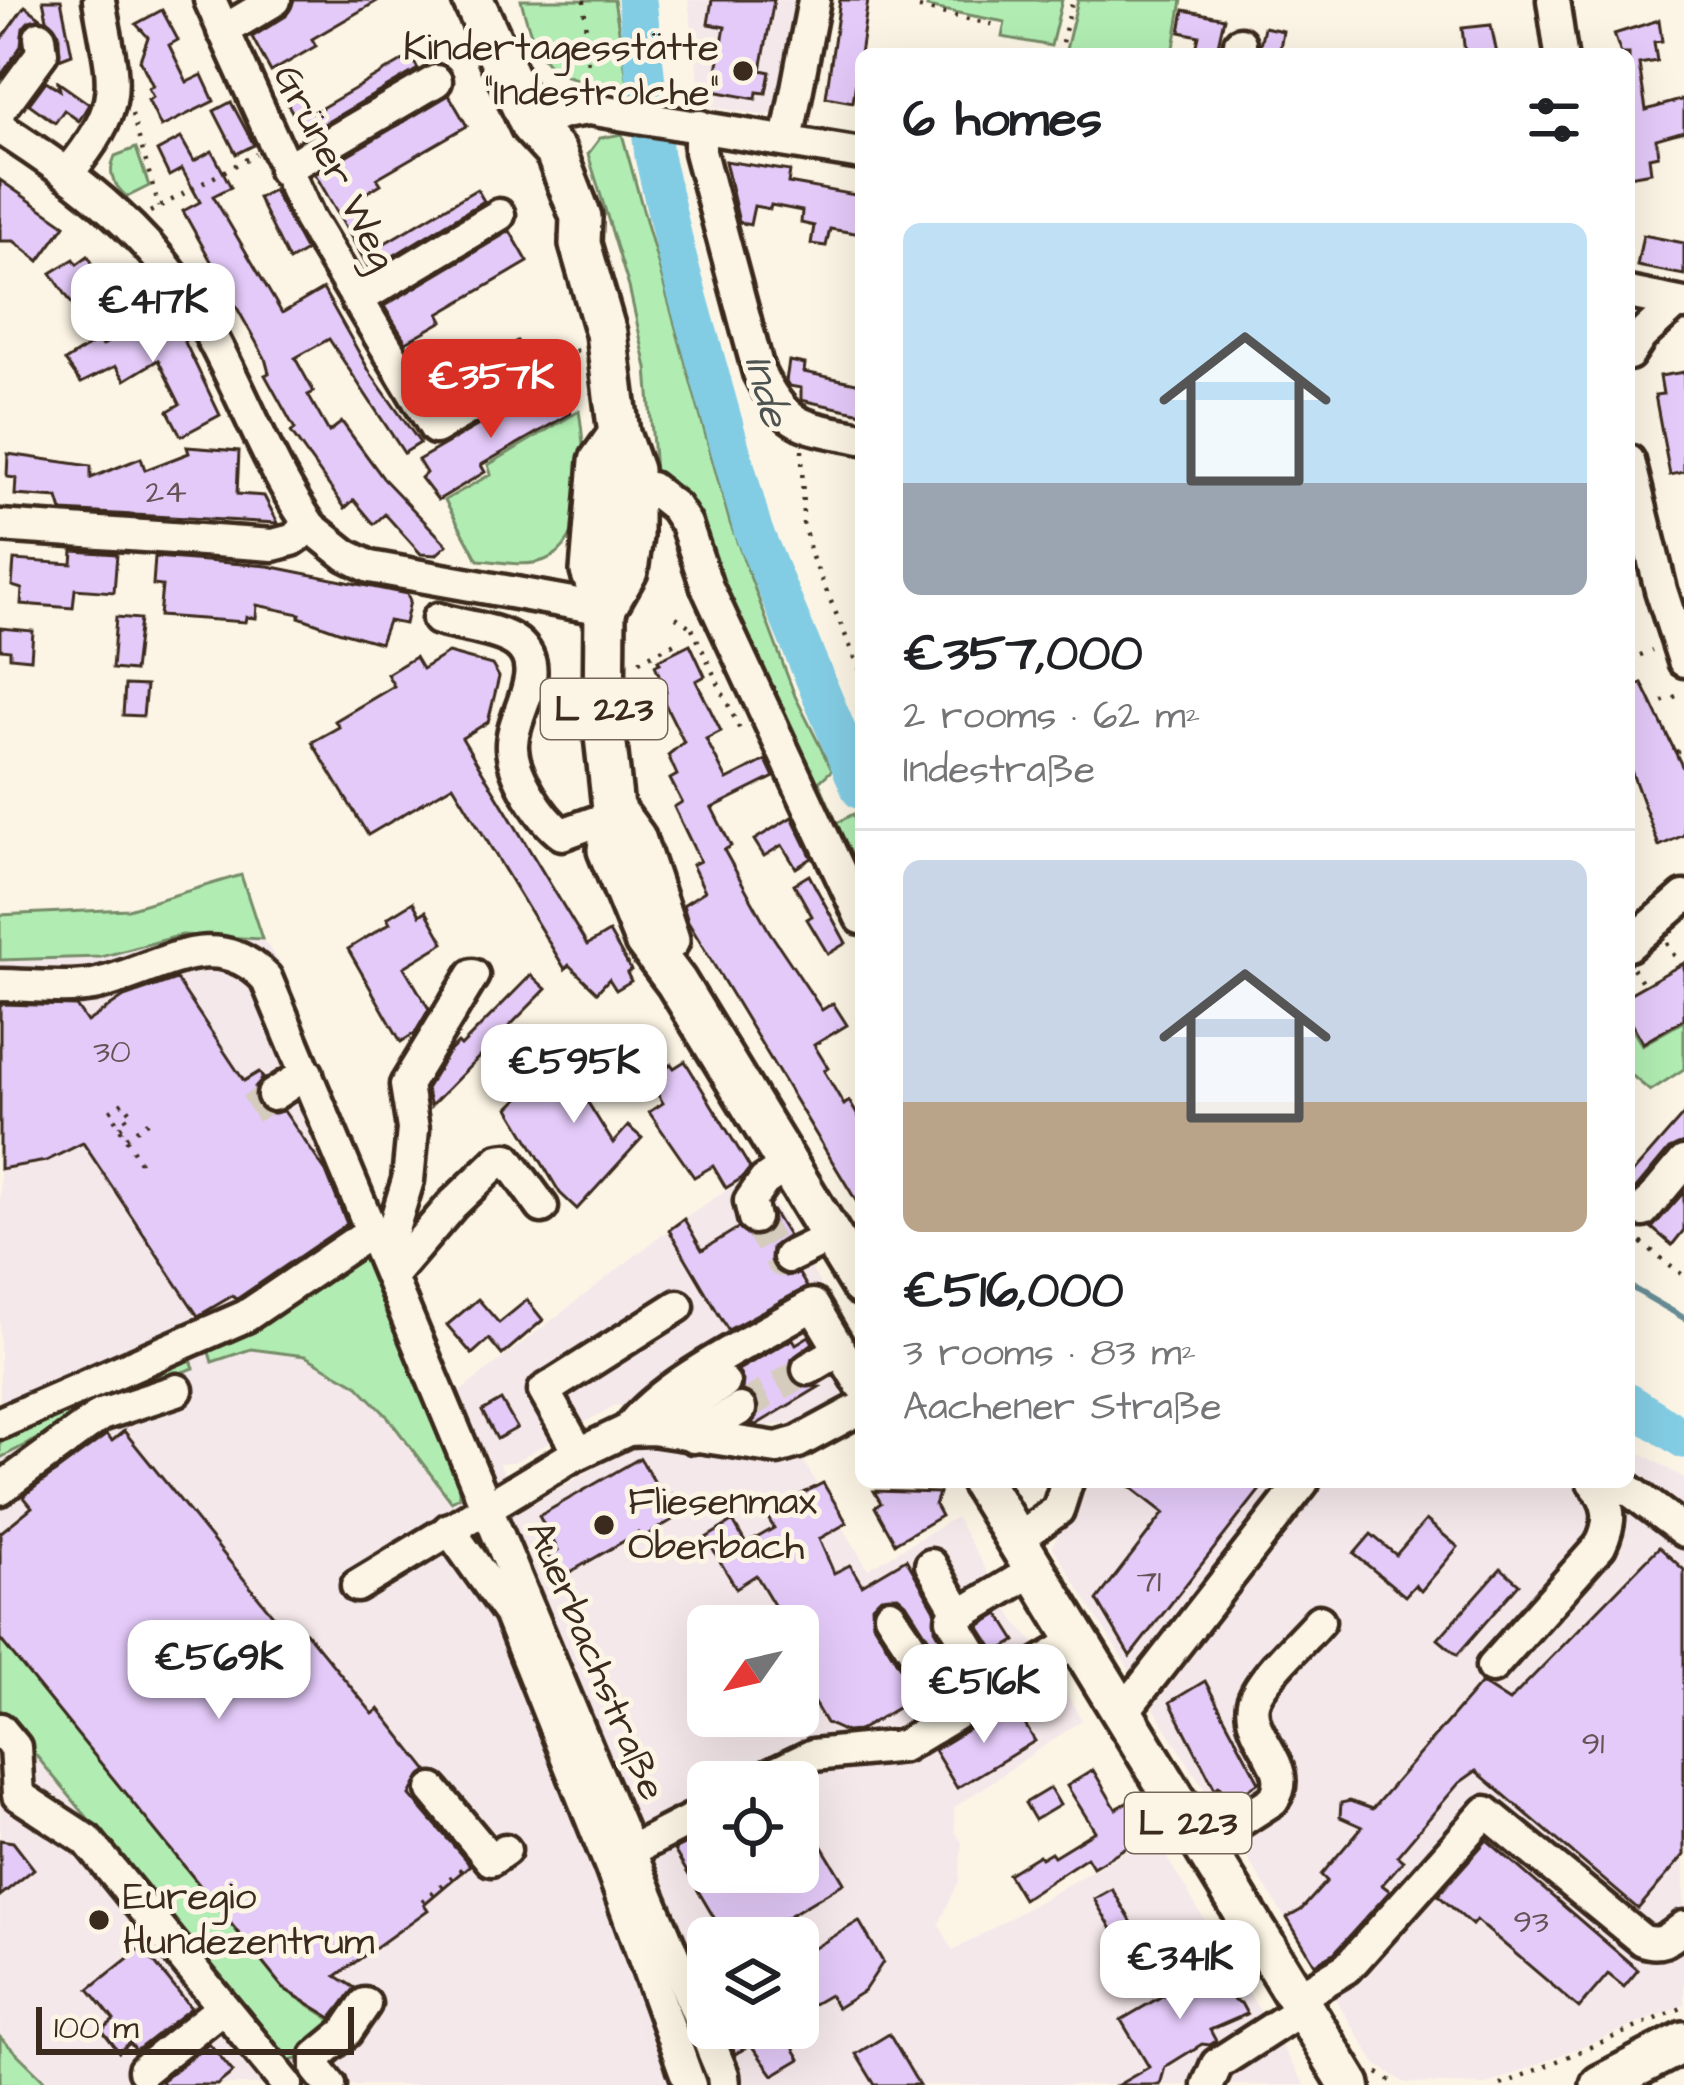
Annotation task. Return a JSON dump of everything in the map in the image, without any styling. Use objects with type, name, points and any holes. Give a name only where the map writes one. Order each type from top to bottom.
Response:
[{"type":"main road","name":"L 223","points":[[473,0],[531,127],[556,153],[581,217],[580,244],[605,333],[619,434],[632,470],[627,572],[604,609]]},
{"type":"main road","name":"L 223","points":[[619,434],[600,461],[591,571],[604,609],[604,727],[612,812],[635,838],[667,932],[676,982],[855,1276]]},
{"type":"main road","name":"L 223","points":[[984,1488],[1299,2004],[1336,2080]]},
{"type":"main road","points":[[1601,2085],[1684,2042]]},
{"type":"street","points":[[69,172],[105,124],[112,104],[112,72],[99,0]]},
{"type":"street","name":"Grüner Weg","points":[[210,0],[279,158],[434,428],[533,370]]},
{"type":"street","points":[[223,31],[275,0]]},
{"type":"street","points":[[788,141],[814,0]]},
{"type":"street","points":[[1553,0],[1560,48]]},
{"type":"street","points":[[0,110],[42,53],[40,37]]},
{"type":"street","points":[[279,158],[436,81]]},
{"type":"street","points":[[531,127],[563,113],[604,111],[855,153]]},
{"type":"street","points":[[696,125],[759,374],[788,419],[855,437]]},
{"type":"street","points":[[0,128],[69,172],[130,224],[169,269],[206,326],[311,527],[346,555],[370,567],[604,609]]},
{"type":"street","points":[[357,300],[499,215]]},
{"type":"street","points":[[1635,294],[1681,304]]},
{"type":"street","points":[[1635,345],[1681,304]]},
{"type":"street","points":[[632,488],[651,488],[675,507],[686,524],[707,587],[855,905]]},
{"type":"street","points":[[1635,520],[1650,593],[1673,653]]},
{"type":"street","points":[[0,526],[273,545],[292,540],[311,527]]},
{"type":"street","points":[[438,620],[515,640],[528,655],[532,673],[511,745],[517,769],[552,827],[562,834],[612,812]]},
{"type":"street","points":[[1635,939],[1684,897]]},
{"type":"street","points":[[0,985],[83,986],[200,951],[230,953],[250,962],[266,978],[489,1508],[356,1586]]},
{"type":"street","points":[[383,1254],[408,1180],[412,1129],[406,1085],[473,975]]},
{"type":"street","points":[[273,1095],[307,1073]]},
{"type":"street","points":[[0,1423],[383,1254],[452,1205],[499,1160],[514,1165],[542,1207]]},
{"type":"street","points":[[1636,1221],[1684,1162]]},
{"type":"street","points":[[754,1218],[750,1201],[764,1181],[786,1166]]},
{"type":"street","points":[[789,1257],[830,1237]]},
{"type":"street","points":[[580,1453],[544,1391],[678,1306]]},
{"type":"street","points":[[640,1430],[639,1415],[691,1377],[813,1306],[850,1367],[812,1377]]},
{"type":"street","points":[[0,1489],[101,1415],[177,1390]]},
{"type":"street","points":[[640,1430],[738,1405],[707,1439]]},
{"type":"street","points":[[640,1430],[777,1448],[855,1411]]},
{"type":"street","name":"Auerbachstraße","points":[[640,1430],[580,1453],[489,1508],[724,2085]]},
{"type":"street","points":[[995,1690],[952,1619],[1024,1556],[1066,1488]]},
{"type":"street","points":[[1121,1715],[1298,1488]]},
{"type":"street","points":[[1492,1667],[1600,1546],[1610,1507],[1598,1488]]},
{"type":"street","points":[[1618,1488],[1628,1489],[1684,1531]]},
{"type":"street","points":[[448,1529],[509,1613],[612,1870],[690,2085]]},
{"type":"street","points":[[931,1565],[960,1615]]},
{"type":"street","points":[[890,1614],[933,1684],[937,1710],[933,1728]]},
{"type":"street","points":[[1202,1846],[1281,1790],[1281,1778],[1253,1720],[1252,1706],[1258,1690],[1319,1621]]},
{"type":"street","points":[[801,1761],[813,1755],[903,1746],[1077,1641]]},
{"type":"street","points":[[0,1729],[15,1747],[18,1795],[87,1840],[287,2085]]},
{"type":"street","points":[[433,1790],[491,1860],[505,1850]]},
{"type":"street","points":[[1208,2085],[1216,2064],[1347,1968],[1486,1812],[1642,1940],[1655,1945],[1665,1942],[1684,1927]]},
{"type":"street","points":[[632,1850],[687,1822]]},
{"type":"street","points":[[330,2085],[316,2069],[317,2056],[346,2032],[365,2003]]},
{"type":"street","points":[[144,2070],[223,2007]]},
{"type":"path","points":[[584,0],[604,111]]},
{"type":"path","points":[[926,0],[921,8],[995,25]]},
{"type":"path","points":[[1061,48],[1073,0]]},
{"type":"path","points":[[112,72],[133,116],[159,207]]},
{"type":"path","points":[[130,224],[159,207],[279,158]]},
{"type":"path","points":[[533,370],[542,370],[605,333]]},
{"type":"path","points":[[802,426],[803,523],[812,557],[855,658]]},
{"type":"path","points":[[692,628],[741,732]]},
{"type":"path","points":[[639,661],[675,643]]},
{"type":"path","points":[[1635,659],[1673,653]]},
{"type":"path","points":[[1652,706],[1681,694]]},
{"type":"path","points":[[1635,971],[1643,983]]},
{"type":"path","points":[[120,1127],[128,1120],[123,1102],[110,1111],[143,1168]]},
{"type":"path","points":[[126,1138],[151,1120]]},
{"type":"path","points":[[1636,1221],[1684,1276]]},
{"type":"path","points":[[422,1901],[464,1867],[465,1855]]},
{"type":"path","points":[[1501,2085],[1684,2007]]},
{"type":"shaded area","name":"Kindertagesstätte \"Indestrolche\"","points":[[688,0],[802,0],[783,100],[777,110],[767,116],[702,105]]},
{"type":"shaded area","points":[[182,935],[262,939],[280,962],[458,1393],[685,1217],[755,1172],[855,1344],[853,1391],[809,1420],[754,1429],[616,1405],[514,1462],[499,1463],[523,1508],[635,1446],[658,1443],[800,1455],[868,1569],[956,1517],[1015,1621],[1039,1648],[1082,1720],[954,1808],[955,1832],[962,1842],[959,1881],[939,1924],[953,1951],[1153,1835],[1305,2085],[738,2085],[725,2049],[819,2049],[819,1917],[687,1917],[687,1950],[650,1859],[629,1872],[687,2035],[687,2049],[692,2049],[705,2085],[50,2085],[0,2035],[0,1745],[17,1731],[0,1712],[0,960],[101,957]]},
{"type":"shaded area","points":[[1635,1449],[1684,1478],[1684,2005],[1486,2085],[1405,2083],[1376,2064],[1052,1546],[1068,1513],[1068,1488],[1635,1488]]},
{"type":"green space","points":[[521,0],[614,0],[628,84],[582,80],[554,69],[535,44]]},
{"type":"green space","points":[[929,0],[1062,0],[1051,46],[1002,37],[1005,22],[927,7]]},
{"type":"green space","points":[[1078,0],[1182,0],[1174,48],[1066,48]]},
{"type":"green space","points":[[622,134],[730,523],[795,696],[832,770],[819,782],[837,823],[853,814],[855,819],[855,865],[849,875],[656,485],[647,368],[629,287],[588,154],[600,138]]},
{"type":"green space","points":[[136,148],[149,186],[127,197],[115,183],[112,168],[115,156]]},
{"type":"green space","points":[[579,411],[582,494],[571,535],[560,551],[545,560],[521,564],[478,560],[445,500],[491,474],[488,465]]},
{"type":"green space","points":[[241,875],[262,939],[182,935],[101,957],[0,960],[0,915],[128,909]]},
{"type":"green space","points":[[1684,1021],[1684,1069],[1650,1091],[1635,1078],[1635,1034],[1642,1045]]},
{"type":"green space","points":[[364,1254],[377,1262],[459,1483],[459,1497],[451,1501],[387,1416],[357,1385],[305,1356],[251,1349],[212,1362],[208,1349],[214,1342]]},
{"type":"green space","points":[[183,1353],[194,1368],[131,1390],[0,1458],[0,1433]]},
{"type":"green space","points":[[0,1639],[283,1988],[338,2024],[302,2058],[289,2061],[0,1712]]},
{"type":"green space","points":[[0,2037],[49,2085],[0,2085]]},
{"type":"building","points":[[43,0],[61,0],[72,54],[59,59],[59,33],[47,19]]},
{"type":"building","points":[[294,0],[379,0],[312,39],[316,46],[271,72],[252,37],[286,16]]},
{"type":"building","points":[[712,0],[774,0],[761,70],[770,72],[766,93],[757,92],[756,99],[713,91],[725,27],[708,24]]},
{"type":"building","points":[[840,0],[868,0],[861,48],[855,48],[853,102],[826,97]]},
{"type":"building","points":[[25,6],[41,18],[23,28],[21,46],[0,77],[0,41]]},
{"type":"building","points":[[162,10],[178,40],[169,45],[187,82],[202,75],[214,101],[161,127],[148,100],[153,97],[148,88],[153,86],[140,60],[148,37],[136,24]]},
{"type":"building","points":[[1184,10],[1224,18],[1217,48],[1196,48],[1199,36],[1180,32]]},
{"type":"building","points":[[1659,20],[1662,41],[1654,42],[1657,61],[1639,64],[1646,110],[1684,99],[1684,131],[1656,139],[1658,155],[1649,157],[1651,172],[1635,175],[1635,48],[1619,48],[1614,34]]},
{"type":"building","points":[[1491,25],[1496,48],[1464,48],[1462,28]]},
{"type":"building","points":[[1264,27],[1283,31],[1280,48],[1259,48]]},
{"type":"building","points":[[411,56],[418,69],[305,135],[286,101],[302,92],[313,113]]},
{"type":"building","points":[[46,81],[60,90],[58,82],[89,104],[79,121],[64,110],[55,123],[29,104]]},
{"type":"building","points":[[449,95],[467,126],[377,178],[381,184],[351,202],[378,247],[477,189],[484,201],[370,270],[315,174]]},
{"type":"building","points":[[231,102],[254,145],[236,154],[214,111]]},
{"type":"building","points":[[181,138],[194,161],[212,151],[231,187],[213,196],[282,313],[323,289],[371,374],[420,443],[404,453],[329,339],[295,358],[314,392],[308,395],[329,432],[342,422],[383,478],[447,545],[436,555],[421,554],[385,514],[374,524],[354,500],[345,508],[291,432],[295,429],[265,375],[269,373],[265,358],[183,211],[200,202],[182,169],[169,176],[157,151]]},
{"type":"building","points":[[725,161],[790,171],[788,183],[855,195],[855,233],[830,229],[826,246],[811,244],[814,226],[801,223],[802,211],[754,206],[750,225],[739,222]]},
{"type":"building","points":[[0,180],[65,225],[39,261],[14,241],[0,241]]},
{"type":"building","points":[[273,190],[306,251],[289,261],[258,198]]},
{"type":"building","points":[[510,231],[528,262],[439,314],[443,321],[406,342],[384,306]]},
{"type":"building","points":[[1643,235],[1684,243],[1684,275],[1637,266]]},
{"type":"building","points":[[88,256],[111,294],[79,314],[51,273]]},
{"type":"building","points":[[167,305],[220,415],[181,436],[168,411],[180,404],[158,360],[125,380],[116,366],[81,383],[65,361],[98,340],[102,346],[139,318]]},
{"type":"building","points":[[517,341],[524,354],[443,401],[436,388]]},
{"type":"building","points":[[789,361],[805,364],[804,372],[855,383],[855,412],[801,400],[801,388],[786,381]]},
{"type":"building","points":[[1684,372],[1684,472],[1670,475],[1655,395],[1663,394],[1660,376]]},
{"type":"building","points":[[551,379],[571,413],[481,465],[485,472],[438,500],[421,478],[426,473],[418,460]]},
{"type":"building","points":[[187,447],[239,451],[237,494],[264,496],[278,523],[62,511],[58,498],[15,495],[16,478],[7,477],[8,454],[91,466],[91,478],[141,458],[145,470],[189,453]]},
{"type":"building","points":[[73,551],[117,554],[114,592],[75,589],[73,608],[21,604],[22,589],[12,586],[14,560],[72,564]]},
{"type":"building","points":[[155,557],[268,566],[407,594],[405,624],[388,621],[380,643],[300,614],[257,605],[256,618],[246,617],[245,622],[159,616],[162,586],[153,585]]},
{"type":"building","points":[[116,617],[140,619],[134,671],[112,669]]},
{"type":"building","points":[[0,628],[33,631],[31,659],[10,657],[10,650],[0,649]]},
{"type":"building","points":[[690,644],[705,676],[696,681],[721,731],[706,739],[727,780],[766,760],[774,777],[712,808],[731,846],[724,850],[769,931],[822,1010],[833,1003],[847,1025],[814,1045],[844,1105],[849,1101],[855,1111],[855,1199],[688,922],[683,905],[705,891],[692,865],[700,861],[674,807],[682,802],[670,779],[677,775],[668,755],[684,742],[660,694],[666,691],[655,665]]},
{"type":"building","points":[[448,653],[492,665],[499,677],[488,722],[462,738],[587,945],[609,932],[631,970],[627,973],[631,981],[616,990],[609,979],[597,992],[569,965],[565,969],[453,785],[368,835],[312,742],[339,727],[335,721],[394,686],[387,674],[415,657],[422,669]]},
{"type":"building","points":[[1642,683],[1684,770],[1684,835],[1659,846],[1635,781],[1635,686]]},
{"type":"building","points":[[125,685],[146,686],[143,716],[123,715]]},
{"type":"building","points":[[792,817],[812,858],[796,868],[782,845],[764,856],[754,840]]},
{"type":"building","points":[[809,875],[846,943],[828,954],[794,884]]},
{"type":"building","points":[[413,902],[420,915],[426,911],[444,943],[404,967],[429,1009],[415,1033],[401,1042],[348,949]]},
{"type":"building","points":[[1684,963],[1684,1019],[1643,1043],[1635,1029],[1635,991]]},
{"type":"building","points":[[531,975],[546,989],[431,1106],[426,1089],[448,1053],[458,1043],[461,1046]]},
{"type":"building","points":[[176,979],[244,1081],[259,1072],[263,1078],[255,1087],[256,1105],[265,1113],[284,1111],[326,1172],[347,1224],[237,1299],[232,1296],[198,1316],[83,1143],[46,1161],[0,1169],[0,1004],[76,1006],[87,1022],[124,997]]},
{"type":"building","points":[[568,1049],[588,1080],[634,1051],[643,1066],[587,1101],[613,1143],[628,1126],[642,1138],[577,1209],[560,1193],[509,1108]]},
{"type":"building","points":[[685,1061],[750,1168],[726,1188],[713,1166],[694,1177],[649,1112],[663,1103],[648,1078]]},
{"type":"building","points":[[1684,1114],[1684,1143],[1669,1149],[1635,1190],[1635,1170]]},
{"type":"building","points":[[1684,1192],[1684,1230],[1672,1245],[1652,1228]]},
{"type":"building","points":[[772,1210],[788,1236],[772,1247],[771,1264],[786,1276],[799,1274],[807,1287],[728,1330],[669,1230],[684,1219],[702,1250],[738,1228],[750,1237],[766,1233],[773,1222]]},
{"type":"building","points":[[478,1299],[499,1323],[527,1300],[543,1320],[502,1355],[489,1339],[472,1354],[447,1325]]},
{"type":"building","points":[[809,1336],[813,1343],[792,1359],[789,1370],[798,1385],[819,1387],[752,1424],[759,1408],[756,1398],[742,1390],[738,1370],[793,1339],[796,1344]]},
{"type":"building","points":[[501,1400],[517,1428],[497,1439],[482,1411]]},
{"type":"building","points":[[124,1431],[294,1641],[306,1632],[373,1714],[379,1709],[428,1771],[410,1795],[470,1865],[424,1904],[428,1910],[336,1976],[355,1988],[332,2018],[283,1988],[0,1639],[0,1533],[32,1507],[23,1496],[106,1435],[112,1441]]},
{"type":"building","name":"Fliesenmax Oberbach","points":[[640,1458],[665,1499],[673,1494],[684,1513],[642,1538],[638,1533],[560,1578],[548,1556],[558,1550],[539,1516]]},
{"type":"building","points":[[823,1483],[847,1523],[819,1539],[834,1573],[850,1565],[862,1585],[906,1559],[935,1610],[935,1629],[968,1684],[953,1693],[941,1658],[906,1603],[898,1596],[881,1597],[872,1606],[873,1623],[914,1698],[858,1731],[846,1732],[826,1723],[819,1711],[819,1605],[774,1605],[756,1575],[736,1588],[706,1538],[733,1521],[746,1544],[774,1528],[765,1513]]},
{"type":"building","points":[[1132,1488],[1261,1488],[1130,1656],[1097,1600],[1164,1513]]},
{"type":"building","points":[[874,1491],[939,1493],[935,1505],[941,1516],[895,1543],[875,1507],[881,1503]]},
{"type":"building","points":[[1426,1520],[1458,1547],[1421,1591],[1415,1585],[1405,1596],[1354,1554],[1371,1534],[1396,1555]]},
{"type":"building","points":[[1659,1547],[1684,1570],[1684,1855],[1638,1909],[1476,1771],[1459,1783],[1397,1856],[1403,1861],[1382,1885],[1390,1891],[1334,1953],[1315,1964],[1287,1918],[1301,1910],[1327,1881],[1321,1875],[1362,1827],[1340,1817],[1341,1803],[1350,1801],[1372,1809],[1481,1683],[1509,1701]]},
{"type":"building","points":[[1501,1568],[1519,1584],[1457,1655],[1438,1639]]},
{"type":"building","points":[[999,1614],[1016,1641],[996,1653],[979,1626]]},
{"type":"building","points":[[1205,1681],[1259,1782],[1229,1802],[1219,1786],[1215,1789],[1170,1702]]},
{"type":"building","points":[[1012,1703],[1035,1741],[957,1788],[934,1750]]},
{"type":"building","points":[[1093,1770],[1116,1809],[1130,1801],[1150,1833],[1093,1867],[1087,1857],[1023,1899],[1008,1874],[1039,1855],[1051,1852],[1054,1856],[1095,1831],[1067,1786]]},
{"type":"building","points":[[1050,1788],[1060,1805],[1035,1820],[1025,1803]]},
{"type":"building","points":[[0,1840],[13,1842],[34,1869],[0,1896]]},
{"type":"building","points":[[1487,1840],[1638,1970],[1624,1987],[1608,1974],[1579,2008],[1476,1920],[1472,1925],[1438,1895]]},
{"type":"building","points":[[819,1842],[844,1883],[787,1917],[714,1917],[699,1893],[819,1893]]},
{"type":"building","points":[[687,1844],[687,1872],[674,1850]]},
{"type":"building","points":[[1112,1889],[1141,1938],[1124,1949],[1094,1899]]},
{"type":"building","points":[[859,1921],[883,1962],[864,1991],[837,2008],[829,1995],[819,2001],[819,1945]]},
{"type":"building","points":[[142,1947],[191,2008],[136,2051],[130,2043],[119,2052],[102,2030],[114,2020],[89,1989]]},
{"type":"building","points":[[1215,1959],[1234,2001],[1247,2014],[1210,2030],[1216,2041],[1202,2044],[1165,2067],[1160,2085],[1118,2085],[1149,2067],[1121,2020],[1203,1972]]},
{"type":"building","points":[[889,2034],[919,2085],[875,2085],[856,2054]]},
{"type":"building","points":[[209,2043],[233,2072],[217,2085],[164,2085],[161,2081]]},
{"type":"building","points":[[754,2049],[794,2049],[800,2059],[773,2075]]},
{"type":"waterway","name":"Inde","points":[[637,0],[654,156],[678,261],[753,530],[855,776]]},
{"type":"waterway","points":[[1635,1289],[1684,1318]]},
{"type":"waterway","name":"Inde","points":[[1635,1407],[1684,1439]]},
{"type":"tunnel","points":[[250,1109],[273,1095]]},
{"type":"tunnel","points":[[754,1218],[781,1262],[789,1257]]},
{"type":"tunnel","points":[[740,1409],[808,1369]]},
{"type":"place","name":"Kindertagesstätte \"Indestrolche\"","points":[[743,71]]},
{"type":"place","name":"Fliesenmax Oberbach","points":[[604,1525]]},
{"type":"place","name":"Euregio Hundezentrum","points":[[99,1920]]}]
